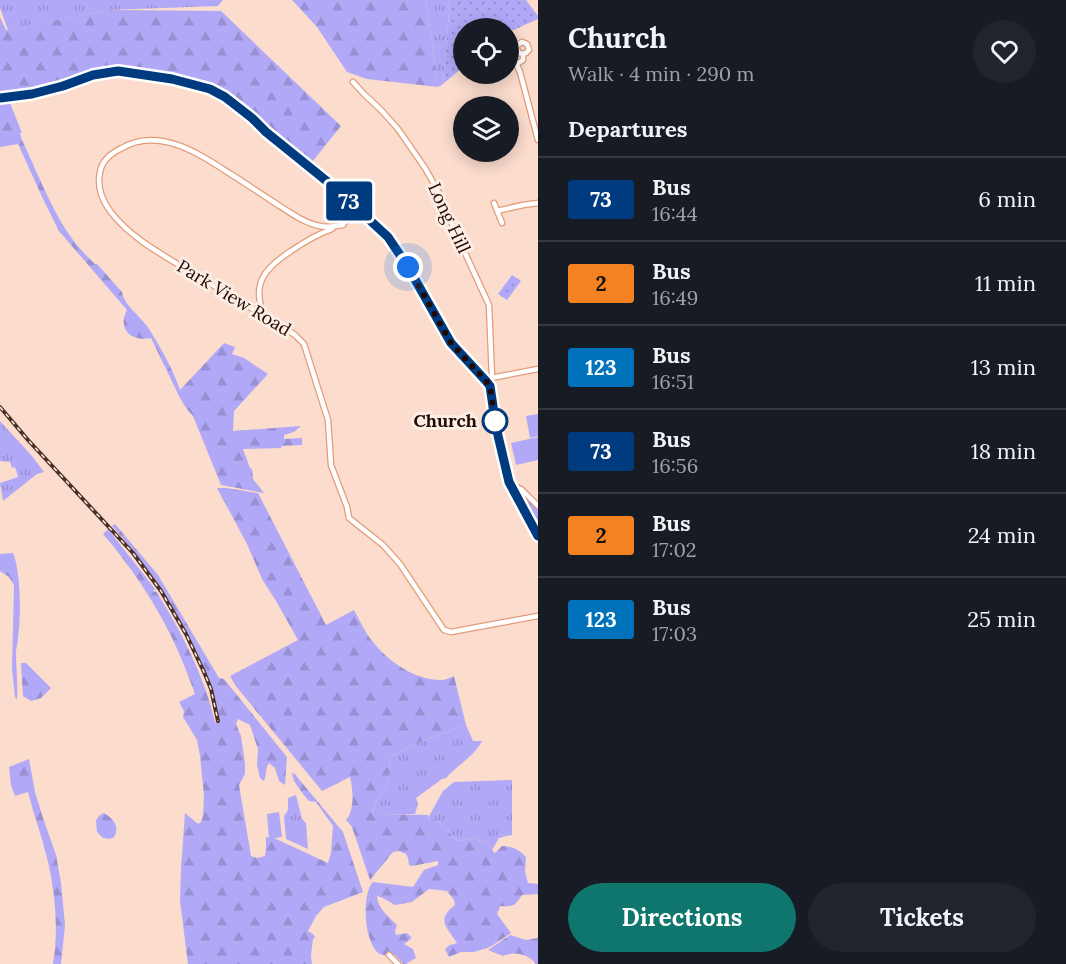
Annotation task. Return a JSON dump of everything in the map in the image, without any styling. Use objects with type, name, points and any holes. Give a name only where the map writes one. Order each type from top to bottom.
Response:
[{"type":"street","points":[[519,63],[523,60],[523,54]]},
{"type":"street","points":[[519,70],[538,140]]},
{"type":"street","points":[[0,98],[32,94],[93,75],[118,71],[172,79],[210,89],[225,97],[252,118],[334,187],[388,237],[400,253],[451,343],[489,379],[500,446],[511,485],[538,537]]},
{"type":"street","name":"Long Hill","points":[[353,82],[398,129],[425,168],[443,200],[489,305],[489,379]]},
{"type":"street","name":"Park View Road","points":[[342,225],[322,226],[306,221],[201,155],[182,146],[147,141],[124,146],[108,157],[102,165],[99,180],[102,197],[110,211],[139,239],[300,339],[307,350],[328,420],[331,465],[349,518],[383,544],[400,564],[444,630],[451,632],[538,616]]},
{"type":"street","points":[[497,212],[538,202]]},
{"type":"street","points":[[494,203],[502,223]]},
{"type":"street","points":[[264,316],[259,292],[264,275],[275,261],[303,243],[342,225],[361,212]]},
{"type":"street","points":[[489,379],[538,369]]},
{"type":"street","points":[[511,485],[521,489],[538,506]]},
{"type":"street","points":[[389,955],[398,964]]},
{"type":"green space","points":[[0,0],[223,0],[218,6],[109,10],[8,30],[0,8]]},
{"type":"green space","points":[[292,0],[426,0],[438,87],[367,79],[347,72],[317,27]]},
{"type":"green space","points":[[426,0],[450,0],[443,84],[438,87]]},
{"type":"green space","points":[[450,0],[526,0],[538,19],[519,28],[519,18],[453,18],[453,76],[443,84]]},
{"type":"green space","points":[[109,10],[221,11],[341,126],[312,162],[270,130],[242,103],[211,85],[131,67],[108,67],[45,86],[0,94],[0,17],[6,30]]},
{"type":"green space","points":[[0,103],[10,103],[22,133],[20,133],[22,140],[61,222],[82,251],[122,292],[129,306],[147,326],[180,390],[224,343],[235,347],[232,354],[244,358],[268,374],[234,411],[233,431],[301,426],[294,432],[284,435],[284,439],[302,438],[302,445],[243,449],[252,469],[253,479],[264,493],[221,485],[193,416],[180,398],[151,338],[137,338],[128,333],[124,323],[127,310],[59,231],[18,144],[0,147]]},
{"type":"green space","points":[[512,275],[521,281],[507,300],[498,294]]},
{"type":"green space","points":[[538,414],[538,436],[530,438],[526,416]]},
{"type":"green space","points":[[0,421],[44,472],[37,474],[3,501],[0,483],[18,477],[15,467],[12,468],[10,462],[0,461]]},
{"type":"green space","points":[[538,437],[538,460],[516,465],[511,443]]},
{"type":"green space","points":[[217,488],[258,493],[326,625],[354,610],[373,642],[395,663],[412,673],[431,679],[443,680],[454,676],[466,725],[389,757],[390,778],[372,814],[428,815],[428,818],[438,821],[458,841],[473,838],[490,845],[494,837],[499,834],[506,836],[499,838],[492,850],[495,853],[505,846],[518,850],[526,857],[525,872],[528,883],[538,884],[538,894],[522,895],[513,905],[500,906],[497,914],[511,933],[490,947],[474,952],[461,952],[449,957],[445,949],[457,943],[444,919],[455,905],[454,900],[447,891],[429,889],[412,902],[395,905],[377,896],[381,908],[397,925],[396,935],[407,933],[412,938],[404,944],[413,949],[416,958],[403,964],[395,955],[380,954],[370,941],[366,908],[369,888],[373,882],[413,887],[424,870],[438,865],[438,861],[412,866],[409,865],[406,854],[399,851],[393,852],[370,880],[352,827],[346,820],[352,805],[350,777],[322,791],[235,685],[230,676],[298,640],[262,579],[247,544]]},
{"type":"green space","points":[[516,490],[522,493],[538,511],[538,531]]},
{"type":"green space","points":[[115,524],[158,575],[219,678],[224,679],[287,757],[285,785],[279,781],[275,768],[269,763],[264,781],[260,778],[257,765],[258,749],[250,725],[238,719],[236,724],[241,736],[245,764],[245,774],[239,785],[251,856],[257,858],[265,856],[266,837],[274,838],[328,863],[333,826],[316,802],[309,801],[303,794],[294,781],[292,773],[343,832],[363,892],[324,907],[316,916],[308,931],[315,938],[311,955],[312,964],[188,964],[180,901],[185,813],[198,824],[201,822],[204,796],[197,740],[183,717],[184,711],[179,702],[195,694],[178,652],[157,610],[132,571],[103,534],[108,529],[155,589],[153,591],[156,591],[166,607],[198,671],[215,722],[220,721],[213,694],[192,642],[163,593],[112,526]]},
{"type":"green space","points":[[13,553],[18,571],[20,595],[16,652],[17,700],[12,668],[14,585],[9,577],[0,571],[0,554]]},
{"type":"green space","points":[[21,663],[26,663],[51,688],[41,698],[31,701],[23,696]]},
{"type":"green space","points":[[466,725],[473,741],[482,741],[475,752],[446,778],[416,798],[418,804],[415,814],[372,815],[376,802],[390,778],[389,757]]},
{"type":"green space","points":[[29,759],[35,792],[56,855],[61,883],[65,925],[61,964],[53,964],[56,937],[55,909],[52,881],[44,846],[28,792],[15,796],[11,785],[9,767]]},
{"type":"green space","points":[[512,780],[512,835],[499,834],[490,845],[473,838],[458,841],[438,821],[428,818],[443,791],[454,782]]},
{"type":"green space","points":[[296,795],[302,819],[306,823],[308,849],[286,839],[284,816],[288,810],[288,798]]},
{"type":"green space","points":[[279,812],[282,837],[269,839],[267,814]]},
{"type":"green space","points":[[104,813],[111,818],[116,827],[114,837],[110,839],[103,838],[97,832],[96,820]]},
{"type":"green space","points":[[510,935],[526,940],[538,938],[538,964],[521,954],[503,956],[488,950]]},
{"type":"railway","points":[[0,407],[133,553],[161,591],[186,634],[204,672],[211,689],[218,721]]},
{"type":"bus line","name":"73","points":[[0,98],[32,94],[93,75],[118,71],[172,79],[210,89],[225,97],[252,118],[348,199],[388,237],[400,253],[451,343],[490,386],[496,427],[509,482],[538,536]]},
{"type":"place","name":"Church","points":[[495,421]]},
{"type":"route","points":[[408,267],[451,343],[490,386],[495,421]]}]
